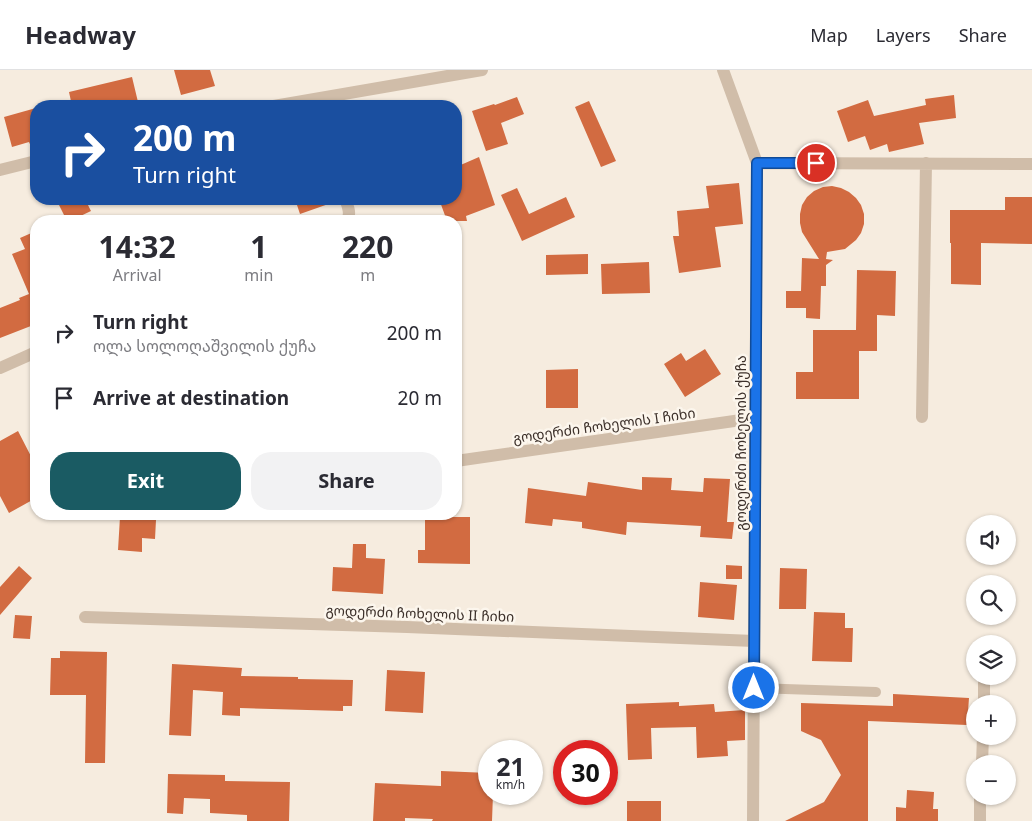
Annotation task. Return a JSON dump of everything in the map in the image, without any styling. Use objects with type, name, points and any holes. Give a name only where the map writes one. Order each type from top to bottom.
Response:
[{"type":"street","points":[[327,100],[482,70]]},
{"type":"street","name":"გოდერძი ჩოხელის ქუჩა","points":[[724,70],[757,163],[753,821]]},
{"type":"street","points":[[0,170],[30,162]]},
{"type":"street","points":[[757,163],[1032,164]]},
{"type":"street","points":[[922,417],[926,163]]},
{"type":"street","points":[[0,368],[30,355]]},
{"type":"street","name":"გოდერძი ჩოხელის I ჩიხი","points":[[462,460],[755,418]]},
{"type":"street","name":"გოდერძი ჩოხელის II ჩიხი","points":[[85,618],[408,627],[754,641]]},
{"type":"street","points":[[980,805],[980,821]]},
{"type":"lane","points":[[754,688],[876,692]]},
{"type":"building","points":[[174,70],[210,70],[215,86],[181,95]]},
{"type":"building","points":[[132,77],[138,100],[71,100],[69,92]]},
{"type":"building","points":[[954,95],[956,118],[919,123],[924,144],[889,152],[887,144],[870,150],[865,136],[848,142],[837,111],[868,100],[874,116],[926,105],[925,99]]},
{"type":"building","points":[[517,97],[524,114],[501,123],[508,144],[486,151],[472,111]]},
{"type":"building","points":[[589,101],[616,161],[601,167],[575,107]]},
{"type":"building","points":[[30,110],[30,144],[29,142],[12,147],[4,117]]},
{"type":"building","points":[[479,157],[495,205],[466,216],[467,221],[462,221],[462,215],[445,215],[441,205],[462,205],[462,164]]},
{"type":"building","points":[[739,183],[743,224],[715,227],[721,267],[679,273],[673,236],[679,236],[677,211],[709,208],[706,186]]},
{"type":"building","points":[[832,186],[849,192],[856,198],[864,214],[864,224],[856,240],[845,249],[827,252],[826,259],[833,260],[826,265],[826,286],[821,286],[820,319],[806,318],[806,308],[786,308],[786,291],[801,291],[802,258],[819,259],[802,232],[800,214],[802,205],[807,197],[823,187]]},
{"type":"building","points":[[517,188],[529,214],[566,197],[575,217],[522,241],[501,195]]},
{"type":"building","points":[[1005,197],[1032,197],[1032,244],[981,243],[981,285],[951,284],[950,210],[1005,210]]},
{"type":"building","points":[[59,205],[88,205],[91,211],[83,215],[64,215]]},
{"type":"building","points":[[297,205],[326,205],[300,214]]},
{"type":"building","points":[[30,234],[30,326],[0,338],[0,308],[29,294],[12,254],[25,249],[20,238]]},
{"type":"building","points":[[588,254],[588,274],[546,275],[546,255]]},
{"type":"building","points":[[649,262],[650,293],[602,294],[601,264]]},
{"type":"building","points":[[857,270],[896,271],[895,316],[877,315],[877,351],[859,351],[859,399],[796,399],[796,372],[813,372],[813,330],[856,330]]},
{"type":"building","points":[[705,349],[721,374],[685,397],[664,364],[681,353],[686,361]]},
{"type":"building","points":[[578,369],[578,408],[546,408],[546,370]]},
{"type":"building","points":[[18,431],[30,454],[30,501],[9,513],[0,496],[0,441]]},
{"type":"building","points":[[642,477],[672,478],[671,490],[703,492],[704,478],[730,479],[727,522],[734,522],[732,539],[700,537],[701,526],[627,522],[626,535],[582,528],[582,522],[553,519],[552,526],[525,523],[528,488],[586,496],[588,482],[642,490]]},
{"type":"building","points":[[462,517],[470,517],[470,564],[418,563],[418,550],[425,550],[425,520],[462,520]]},
{"type":"building","points":[[120,520],[156,520],[155,539],[142,538],[142,552],[118,550]]},
{"type":"building","points":[[353,544],[366,544],[366,558],[385,559],[383,594],[332,591],[333,567],[352,568]]},
{"type":"building","points":[[726,565],[742,566],[742,579],[726,579]]},
{"type":"building","points":[[19,566],[32,578],[0,615],[0,587]]},
{"type":"building","points":[[780,568],[807,569],[806,609],[779,609]]},
{"type":"building","points":[[700,582],[737,585],[734,620],[698,617]]},
{"type":"building","points":[[814,612],[845,613],[845,628],[853,628],[852,662],[812,661]]},
{"type":"building","points":[[15,615],[32,616],[30,639],[13,638]]},
{"type":"building","points":[[60,651],[107,652],[105,763],[85,763],[86,695],[50,695],[51,658],[60,658]]},
{"type":"building","points":[[172,664],[242,668],[241,676],[353,680],[352,706],[343,706],[343,711],[240,708],[240,716],[222,715],[223,692],[193,690],[191,736],[169,735]]},
{"type":"building","points":[[387,670],[425,672],[423,713],[385,711]]},
{"type":"building","points":[[893,694],[966,698],[966,725],[868,721],[868,821],[785,821],[824,802],[841,775],[821,740],[801,731],[801,703],[893,706]]},
{"type":"building","points":[[679,702],[679,706],[714,704],[715,712],[745,710],[745,740],[727,741],[728,756],[697,758],[696,727],[651,728],[652,759],[628,760],[626,704]]},
{"type":"building","points":[[441,771],[478,773],[478,805],[493,805],[492,821],[432,821],[433,819],[405,818],[405,821],[373,821],[375,783],[441,786]]},
{"type":"building","points":[[168,774],[225,775],[225,781],[290,782],[289,821],[247,821],[247,815],[210,813],[210,799],[184,798],[183,814],[167,813]]},
{"type":"building","points":[[907,790],[934,792],[933,809],[938,809],[938,821],[896,821],[896,807],[906,808]]},
{"type":"building","points":[[627,801],[661,801],[661,821],[627,821]]},
{"type":"route","points":[[754,688],[757,163],[816,163]]}]
